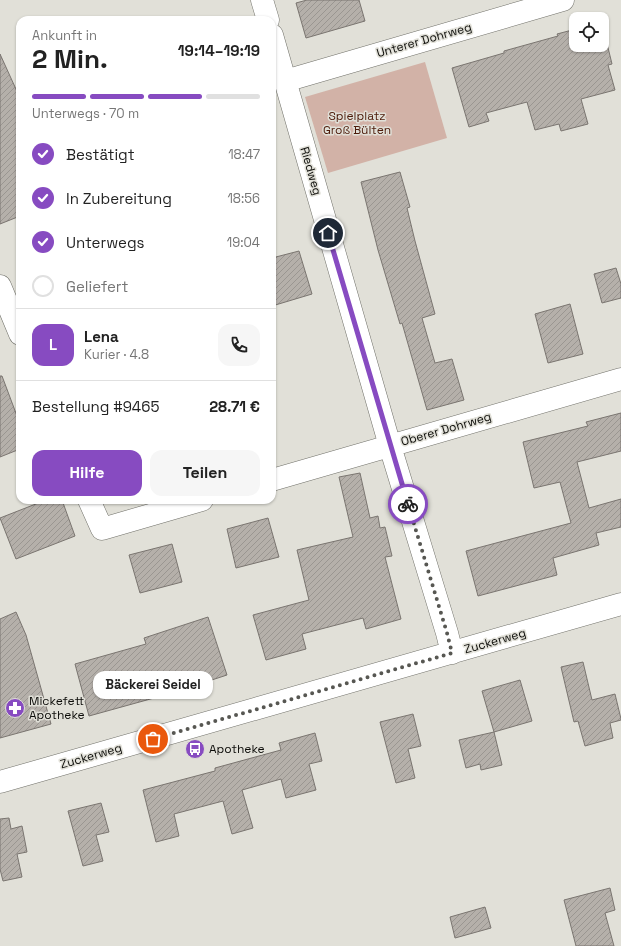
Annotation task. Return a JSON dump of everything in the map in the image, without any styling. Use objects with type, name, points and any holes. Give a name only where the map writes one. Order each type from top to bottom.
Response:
[{"type":"street","points":[[262,0],[267,16]]},
{"type":"street","name":"Unterer Dohrweg","points":[[285,81],[563,0]]},
{"type":"street","name":"Riedweg","points":[[276,49],[390,446],[452,653]]},
{"type":"street","points":[[0,286],[16,324]]},
{"type":"street","name":"Oberer Dohrweg","points":[[276,479],[621,379]]},
{"type":"street","points":[[91,504],[102,529],[188,504]]},
{"type":"street","name":"Zuckerweg","points":[[0,782],[621,604]]},
{"type":"green space","name":"Spielplatz Groß Bülten","points":[[425,62],[447,138],[328,173],[305,97]]},
{"type":"building","points":[[307,0],[359,0],[365,21],[306,38],[296,3]]},
{"type":"building","points":[[569,31],[569,52],[609,52],[612,64],[608,65],[615,90],[581,99],[588,124],[561,131],[559,124],[535,130],[527,102],[486,113],[489,121],[469,127],[452,68],[504,53],[504,51],[558,36],[557,34]]},
{"type":"building","points":[[0,54],[16,89],[16,218],[0,224]]},
{"type":"building","points":[[400,172],[410,207],[407,208],[415,241],[435,314],[422,318],[435,363],[452,359],[464,400],[427,410],[402,323],[400,324],[378,250],[361,182]]},
{"type":"building","points":[[299,251],[312,294],[276,305],[276,257]]},
{"type":"building","points":[[616,268],[621,284],[621,298],[602,303],[594,274]]},
{"type":"building","points":[[570,304],[583,354],[548,363],[535,314]]},
{"type":"building","points":[[0,376],[2,376],[16,413],[16,451],[0,457]]},
{"type":"building","points":[[621,413],[621,451],[577,462],[589,508],[621,499],[621,527],[596,533],[599,545],[553,558],[557,575],[478,596],[466,551],[571,523],[560,482],[534,488],[523,442],[588,426],[586,422]]},
{"type":"building","points":[[360,473],[370,518],[378,516],[380,528],[385,527],[392,556],[385,557],[401,619],[366,629],[363,618],[302,634],[306,649],[266,660],[253,615],[309,600],[297,550],[353,537],[339,477]]},
{"type":"building","points":[[36,504],[63,504],[75,536],[16,559],[0,518]]},
{"type":"building","points":[[268,518],[279,557],[236,568],[227,529]]},
{"type":"building","points":[[172,544],[182,582],[140,593],[129,555]]},
{"type":"building","points":[[16,612],[26,635],[51,724],[0,738],[0,619]]},
{"type":"building","points":[[208,617],[227,675],[172,693],[89,716],[75,664],[146,644],[144,638]]},
{"type":"building","points":[[583,662],[592,700],[615,694],[621,719],[610,723],[613,738],[585,746],[578,721],[574,722],[561,667]]},
{"type":"building","points":[[520,680],[532,721],[494,732],[482,691]]},
{"type":"building","points":[[413,714],[421,746],[408,749],[415,778],[396,783],[380,722]]},
{"type":"building","points":[[494,732],[502,765],[481,770],[480,764],[466,768],[459,740]]},
{"type":"building","points":[[315,733],[322,761],[309,764],[316,790],[286,798],[281,779],[242,790],[253,828],[232,834],[223,801],[174,814],[179,836],[156,842],[143,790],[215,771],[215,768],[281,750],[279,743]]},
{"type":"building","points":[[101,803],[109,832],[96,835],[103,861],[83,866],[68,811]]},
{"type":"building","points":[[9,818],[11,829],[22,826],[27,852],[17,854],[22,877],[3,881],[0,869],[0,819]]},
{"type":"building","points":[[610,888],[615,910],[605,913],[614,946],[576,946],[564,900]]},
{"type":"building","points":[[485,907],[491,928],[455,938],[450,917]]},
{"type":"way so far","points":[[153,739],[452,653],[408,504]]},
{"type":"place","name":"Mickefett Apotheke","points":[[15,708]]},
{"type":"place","name":"Bäckerei Seidel","points":[[153,739]]},
{"type":"place","name":"Apotheke","points":[[195,749]]},
{"type":"route","points":[[328,233],[408,504]]}]
